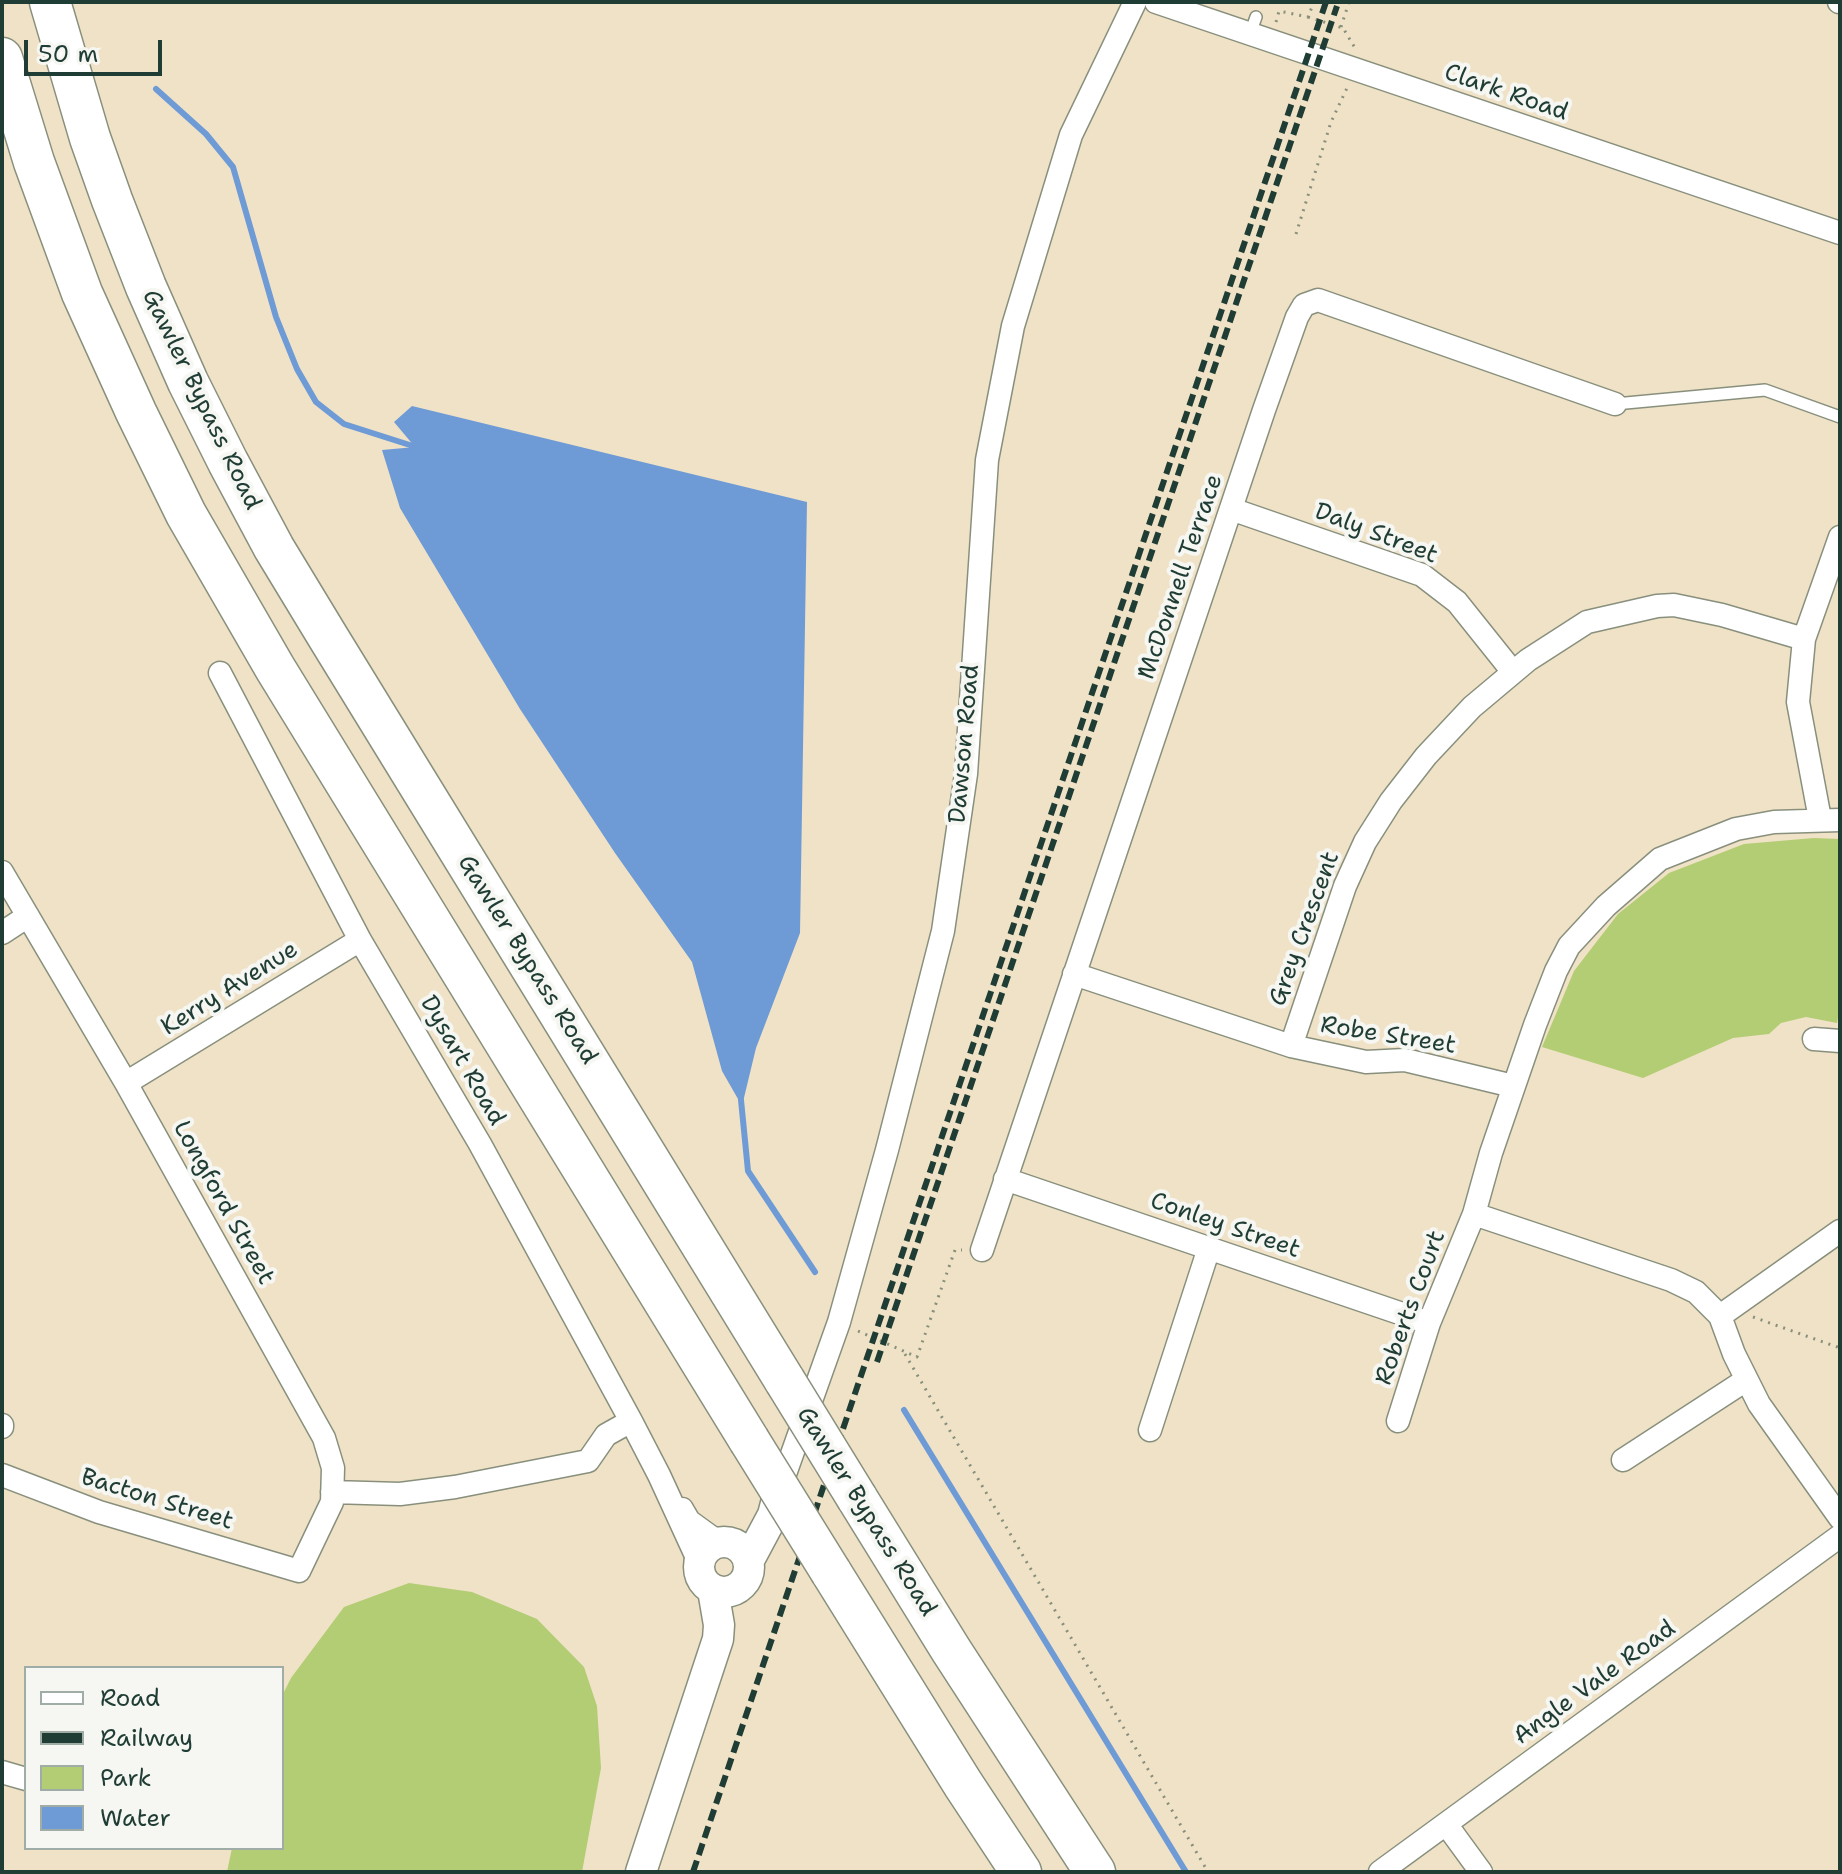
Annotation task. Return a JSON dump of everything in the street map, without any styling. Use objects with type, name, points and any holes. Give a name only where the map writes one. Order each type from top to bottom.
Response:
[{"type":"highway","name":"Gawler Bypass Road","points":[[50,2],[90,138],[129,244],[188,382],[274,548],[951,1650],[1095,1872]]},
{"type":"highway","points":[[2,58],[38,175],[82,293],[186,514],[290,692],[749,1440],[1021,1872]]},
{"type":"street","name":"Dawson Road","points":[[735,1578],[773,1515],[839,1322],[943,931],[966,774],[987,460],[1013,326],[1071,135],[1135,2]]},
{"type":"street","name":"Clark Road","points":[[1156,2],[1259,30],[1840,233]]},
{"type":"street","name":"McDonnell Terrace","points":[[982,1250],[1231,509],[1297,317],[1304,305],[1318,300],[1615,404]]},
{"type":"street","name":"Daly Street","points":[[1231,509],[1422,575],[1457,602],[1513,672]]},
{"type":"street","points":[[1830,820],[1798,702],[1804,639],[1840,537]]},
{"type":"street","name":"Grey Crescent","points":[[1291,1046],[1345,886],[1365,842],[1391,801],[1426,756],[1472,707],[1513,672],[1548,645],[1587,622],[1657,606],[1674,605],[1722,615],[1804,639]]},
{"type":"street","name":"Dysart Road","points":[[220,673],[360,940],[480,1144],[659,1475],[689,1521],[714,1548]]},
{"type":"street","name":"Roberts Court","points":[[1398,1421],[1429,1323],[1474,1214],[1513,1086],[1550,984],[1569,946],[1586,925],[1635,878],[1660,859],[1736,829],[1774,822],[1830,820]]},
{"type":"street","name":"Longford Street","points":[[2,872],[126,1083],[324,1438],[333,1468],[332,1502],[299,1571]]},
{"type":"street","points":[[2,933],[28,916]]},
{"type":"street","name":"Kerry Avenue","points":[[126,1083],[360,940]]},
{"type":"street","name":"Robe Street","points":[[1074,974],[1291,1046],[1366,1062],[1405,1060],[1513,1086]]},
{"type":"street","points":[[1814,1039],[1840,1041]]},
{"type":"street","name":"Conley Street","points":[[1005,1179],[1429,1323]]},
{"type":"street","points":[[1474,1214],[1671,1280],[1696,1292],[1720,1316],[1759,1404],[1840,1518]]},
{"type":"street","points":[[1720,1316],[1840,1231]]},
{"type":"street","points":[[1150,1430],[1209,1248]]},
{"type":"street","points":[[1623,1460],[1746,1380]]},
{"type":"street","points":[[332,1492],[400,1494],[455,1487],[588,1461],[606,1435],[631,1421]]},
{"type":"street","name":"Bacton Street","points":[[2,1475],[99,1512],[299,1571]]},
{"type":"street","name":"Dawson Road","points":[[714,1548],[747,1527],[780,1488]]},
{"type":"street","name":"Angle Vale Road","points":[[1380,1872],[1840,1536]]},
{"type":"street","points":[[641,1872],[695,1713],[735,1578],[739,1545],[714,1548],[700,1576],[735,1578]]},
{"type":"street","points":[[2,1772],[24,1778]]},
{"type":"street","points":[[1446,1824],[1481,1872]]},
{"type":"lane","points":[[1615,404],[1765,390],[1840,417]]},
{"type":"path","points":[[1308,17],[1314,2]]},
{"type":"path","points":[[1341,27],[1349,2]]},
{"type":"path","points":[[1259,30],[1279,11],[1308,17],[1341,27],[1358,55]]},
{"type":"path","points":[[1296,234],[1331,122],[1350,81]]},
{"type":"path","points":[[839,1322],[917,1357],[955,1250],[982,1250]]},
{"type":"path","points":[[1741,1301],[1752,1317],[1840,1348]]},
{"type":"path","points":[[905,1354],[1208,1872]]},
{"type":"green space","points":[[1840,839],[1840,1006],[1837,1023],[1806,1017],[1781,1023],[1769,1034],[1733,1038],[1643,1078],[1542,1047],[1574,971],[1618,914],[1669,873],[1744,844]]},
{"type":"green space","points":[[409,1583],[472,1592],[537,1619],[584,1667],[597,1706],[601,1768],[582,1872],[227,1872],[232,1850],[284,1850],[284,1692],[344,1607]]},
{"type":"water","points":[[412,406],[807,502],[800,933],[756,1048],[742,1106],[722,1071],[692,962],[520,709],[400,508],[382,450],[415,447],[394,422]]},
{"type":"waterway","points":[[156,89],[206,134],[233,167],[276,317],[297,369],[316,402],[344,424],[416,447],[419,452]]},
{"type":"waterway","points":[[741,1100],[748,1171],[815,1272]]},
{"type":"waterway","points":[[904,1410],[1186,1872]]},
{"type":"railway","points":[[693,1872],[1326,2]]},
{"type":"railway","points":[[877,1362],[1337,6]]}]
